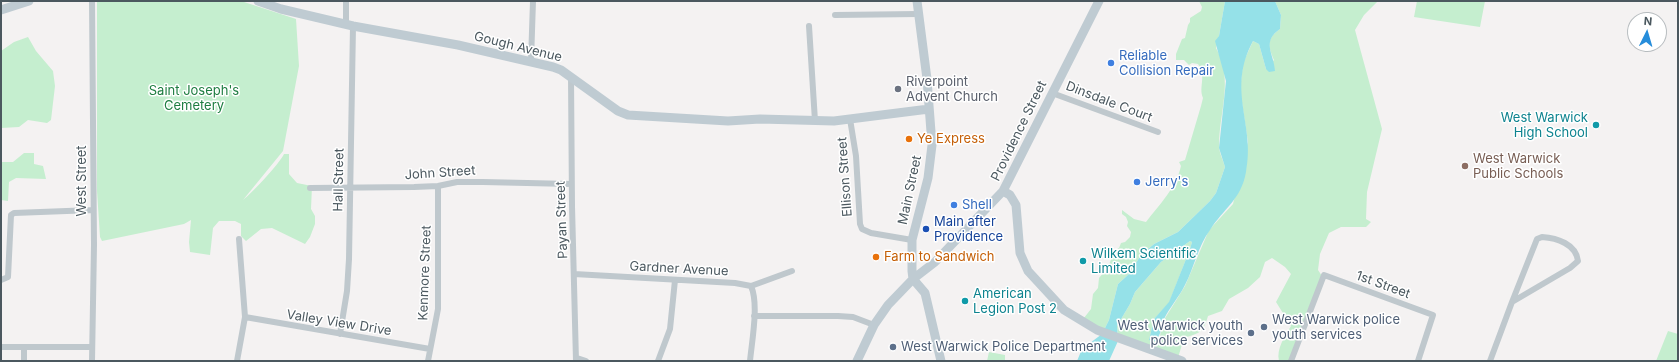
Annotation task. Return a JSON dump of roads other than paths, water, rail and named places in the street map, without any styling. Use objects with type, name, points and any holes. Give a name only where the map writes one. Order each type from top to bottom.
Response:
[{"type":"street","points":[[1,10],[10,4],[29,1]]},
{"type":"street","name":"West Street","points":[[92,1],[92,361]]},
{"type":"street","name":"Gough Avenue","points":[[258,1],[282,9],[531,61],[561,70],[618,111],[628,115],[728,121],[760,119],[815,121],[850,119],[929,109]]},
{"type":"street","name":"Hall Street","points":[[340,334],[348,277],[350,187],[350,24],[346,1]]},
{"type":"street","points":[[531,61],[533,1]]},
{"type":"street","name":"Main Street","points":[[913,279],[912,240],[928,178],[932,145],[917,1]]},
{"type":"street","name":"Providence Street","points":[[874,325],[888,306],[913,279],[935,262],[1003,192],[1099,1]]},
{"type":"street","points":[[835,15],[918,14]]},
{"type":"street","points":[[809,26],[815,121]]},
{"type":"street","name":"Payan Street","points":[[571,77],[571,184],[577,360]]},
{"type":"street","name":"Dinsdale Court","points":[[1052,93],[1158,132]]},
{"type":"street","name":"Ellison Street","points":[[850,119],[856,156],[860,224],[862,230],[912,240]]},
{"type":"street","name":"John Street","points":[[310,188],[438,186],[464,182],[571,184]]},
{"type":"street","name":"Kenmore Street","points":[[428,361],[438,309],[438,186]]},
{"type":"street","points":[[1003,192],[1010,194],[1016,205],[1020,253],[1028,271],[1064,310],[1097,330],[1182,361]]},
{"type":"street","points":[[1,280],[8,277],[11,215],[14,213],[93,210]]},
{"type":"street","points":[[1490,361],[1512,302],[1537,239],[1542,237],[1555,239],[1572,248],[1577,255],[1578,261],[1570,268],[1512,302]]},
{"type":"street","points":[[237,361],[245,317],[239,239]]},
{"type":"street","points":[[750,361],[754,316],[754,291],[751,286],[792,271]]},
{"type":"street","name":"Gardner Avenue","points":[[574,274],[735,283],[751,286]]},
{"type":"street","name":"1st Street","points":[[1291,361],[1324,275],[1433,315],[1418,361]]},
{"type":"street","points":[[913,279],[925,293],[941,361]]},
{"type":"street","points":[[658,361],[670,329],[674,280]]},
{"type":"street","points":[[754,316],[853,317],[874,325],[857,361]]},
{"type":"street","name":"Valley View Drive","points":[[245,317],[430,349]]},
{"type":"street","points":[[1,347],[92,346]]},
{"type":"street","points":[[24,347],[24,361]]},
{"type":"street","points":[[577,360],[586,361]]},
{"type":"water","points":[[1225,1],[1275,1],[1281,15],[1280,29],[1274,34],[1270,43],[1275,71],[1269,72],[1266,69],[1259,44],[1253,41],[1245,59],[1242,76],[1242,92],[1248,138],[1248,155],[1244,182],[1236,197],[1215,222],[1206,236],[1185,285],[1164,319],[1160,333],[1155,341],[1149,340],[1154,319],[1169,302],[1190,249],[1192,242],[1190,241],[1161,262],[1135,292],[1117,326],[1118,341],[1109,361],[1077,361],[1082,349],[1102,334],[1109,320],[1118,284],[1129,274],[1141,255],[1154,244],[1178,232],[1210,201],[1216,193],[1225,167],[1219,148],[1226,81],[1215,41],[1219,36]]},
{"type":"place","name":"Reliable Collision Repair","points":[[1111,63]]},
{"type":"place","name":"Riverpoint Advent Church","points":[[898,89]]},
{"type":"place","name":"West Warwick High School","points":[[1596,125]]},
{"type":"place","name":"Ye Express","points":[[909,139]]},
{"type":"place","name":"West Warwick Public Schools","points":[[1465,166]]},
{"type":"place","name":"Jerry's","points":[[1137,182]]},
{"type":"place","name":"Shell","points":[[954,205]]},
{"type":"place","name":"Main after Providence","points":[[926,229]]},
{"type":"place","name":"Farm to Sandwich","points":[[876,257]]},
{"type":"place","name":"Wilkem Scientific Limited","points":[[1083,261]]},
{"type":"place","name":"American Legion Post 2","points":[[965,301]]},
{"type":"place","name":"West Warwick police youth services","points":[[1264,327]]},
{"type":"place","name":"West Warwick youth police services","points":[[1251,333]]},
{"type":"place","name":"West Warwick Police Department","points":[[893,347]]},
{"type":"park label","name":"Saint Joseph's Cemetery","points":[[194,98]]}]
